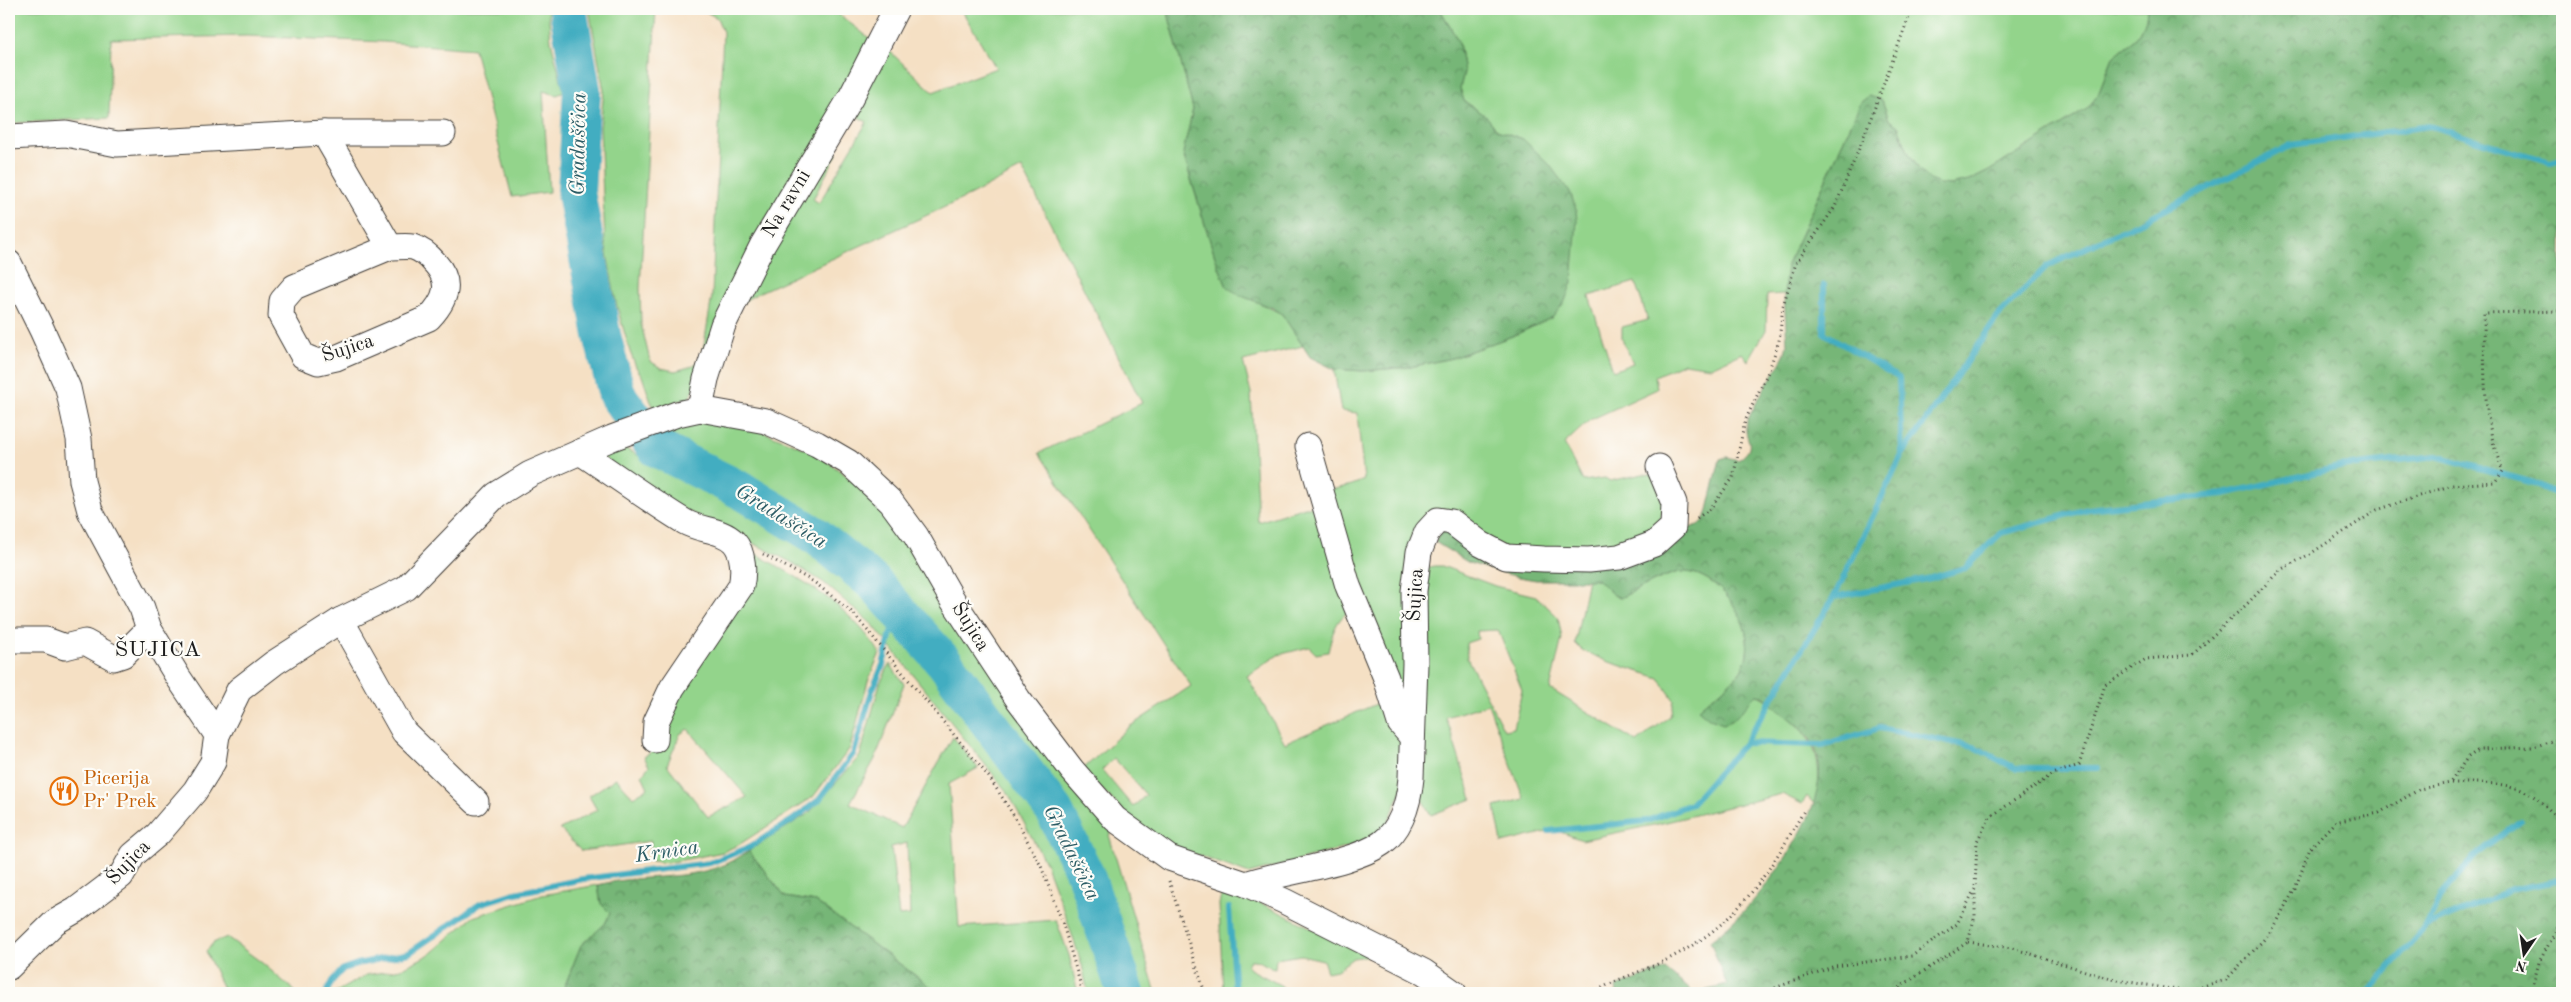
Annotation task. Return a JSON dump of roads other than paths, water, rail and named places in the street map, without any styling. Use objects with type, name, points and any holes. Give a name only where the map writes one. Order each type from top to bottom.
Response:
[{"type":"street","name":"Na ravni","points":[[689,411],[706,379],[723,325],[762,246],[850,99],[896,9]]},
{"type":"street","points":[[324,133],[390,247]]},
{"type":"street","points":[[9,137],[66,134],[117,144],[324,133],[443,133]]},
{"type":"street","name":"Šujica","points":[[390,247],[413,247],[429,256],[443,272],[446,290],[440,306],[430,318],[336,358],[318,362],[303,356],[281,316],[282,301],[294,286],[390,247]]},
{"type":"street","points":[[9,264],[68,388],[79,439],[82,481],[90,511],[142,608],[149,629],[178,677],[217,734]]},
{"type":"street","name":"Šujica","points":[[9,967],[55,922],[76,910],[121,876],[133,855],[158,834],[195,791],[213,762],[217,734],[239,690],[274,663],[341,620],[406,588],[496,495],[530,474],[612,438],[689,411],[766,421],[817,444],[848,462],[891,502],[916,536],[986,653],[1072,770],[1115,818],[1169,858],[1246,884],[1351,933],[1424,972],[1454,993]]},
{"type":"street","points":[[1308,446],[1348,586],[1386,678],[1400,723],[1412,737]]},
{"type":"street","points":[[580,452],[687,523],[719,532],[735,543],[744,574],[741,586],[672,688],[656,722],[655,740]]},
{"type":"street","name":"Šujica","points":[[1246,884],[1365,852],[1383,842],[1399,823],[1409,796],[1412,737],[1414,591],[1419,552],[1427,532],[1438,520],[1452,522],[1481,544],[1506,557],[1589,560],[1619,557],[1654,544],[1673,527],[1674,503],[1659,467]]},
{"type":"street","points":[[341,620],[404,732],[476,802]]},
{"type":"street","points":[[9,640],[46,640],[65,647],[85,642],[114,658],[123,655],[149,629]]},
{"type":"waterway","name":"Gradaščica","points":[[568,9],[582,90],[576,192],[602,335],[617,395],[656,448],[744,492],[815,535],[874,583],[945,663],[1054,811],[1086,876],[1126,993]]},
{"type":"waterway","points":[[1549,831],[1647,821],[1691,804],[1745,743],[1834,597],[1902,455],[1998,316],[2047,266],[2143,221],[2291,145],[2430,126],[2550,162],[2562,159]]},
{"type":"waterway","points":[[1824,285],[1824,333],[1899,378],[1902,454]]},
{"type":"waterway","points":[[1834,597],[1931,578],[1965,568],[2001,533],[2088,509],[2224,494],[2339,467],[2436,456],[2534,483],[2562,497]]},
{"type":"waterway","name":"Krnica","points":[[326,993],[332,981],[343,969],[357,964],[409,953],[480,904],[511,894],[583,879],[710,863],[750,847],[794,819],[819,800],[854,753],[872,691],[883,665],[897,609]]},
{"type":"waterway","points":[[1745,743],[1823,745],[1880,728],[1974,747],[2015,768],[2098,768]]},
{"type":"waterway","points":[[2426,926],[2441,895],[2475,856],[2520,821]]},
{"type":"waterway","points":[[2368,993],[2426,926],[2511,890],[2561,880]]},
{"type":"waterway","points":[[1229,908],[1235,993]]},
{"type":"place","name":"Picerija Pr' Prek","points":[[64,791]]},
{"type":"district","name":"ŠUJICA","points":[[158,650]]}]
